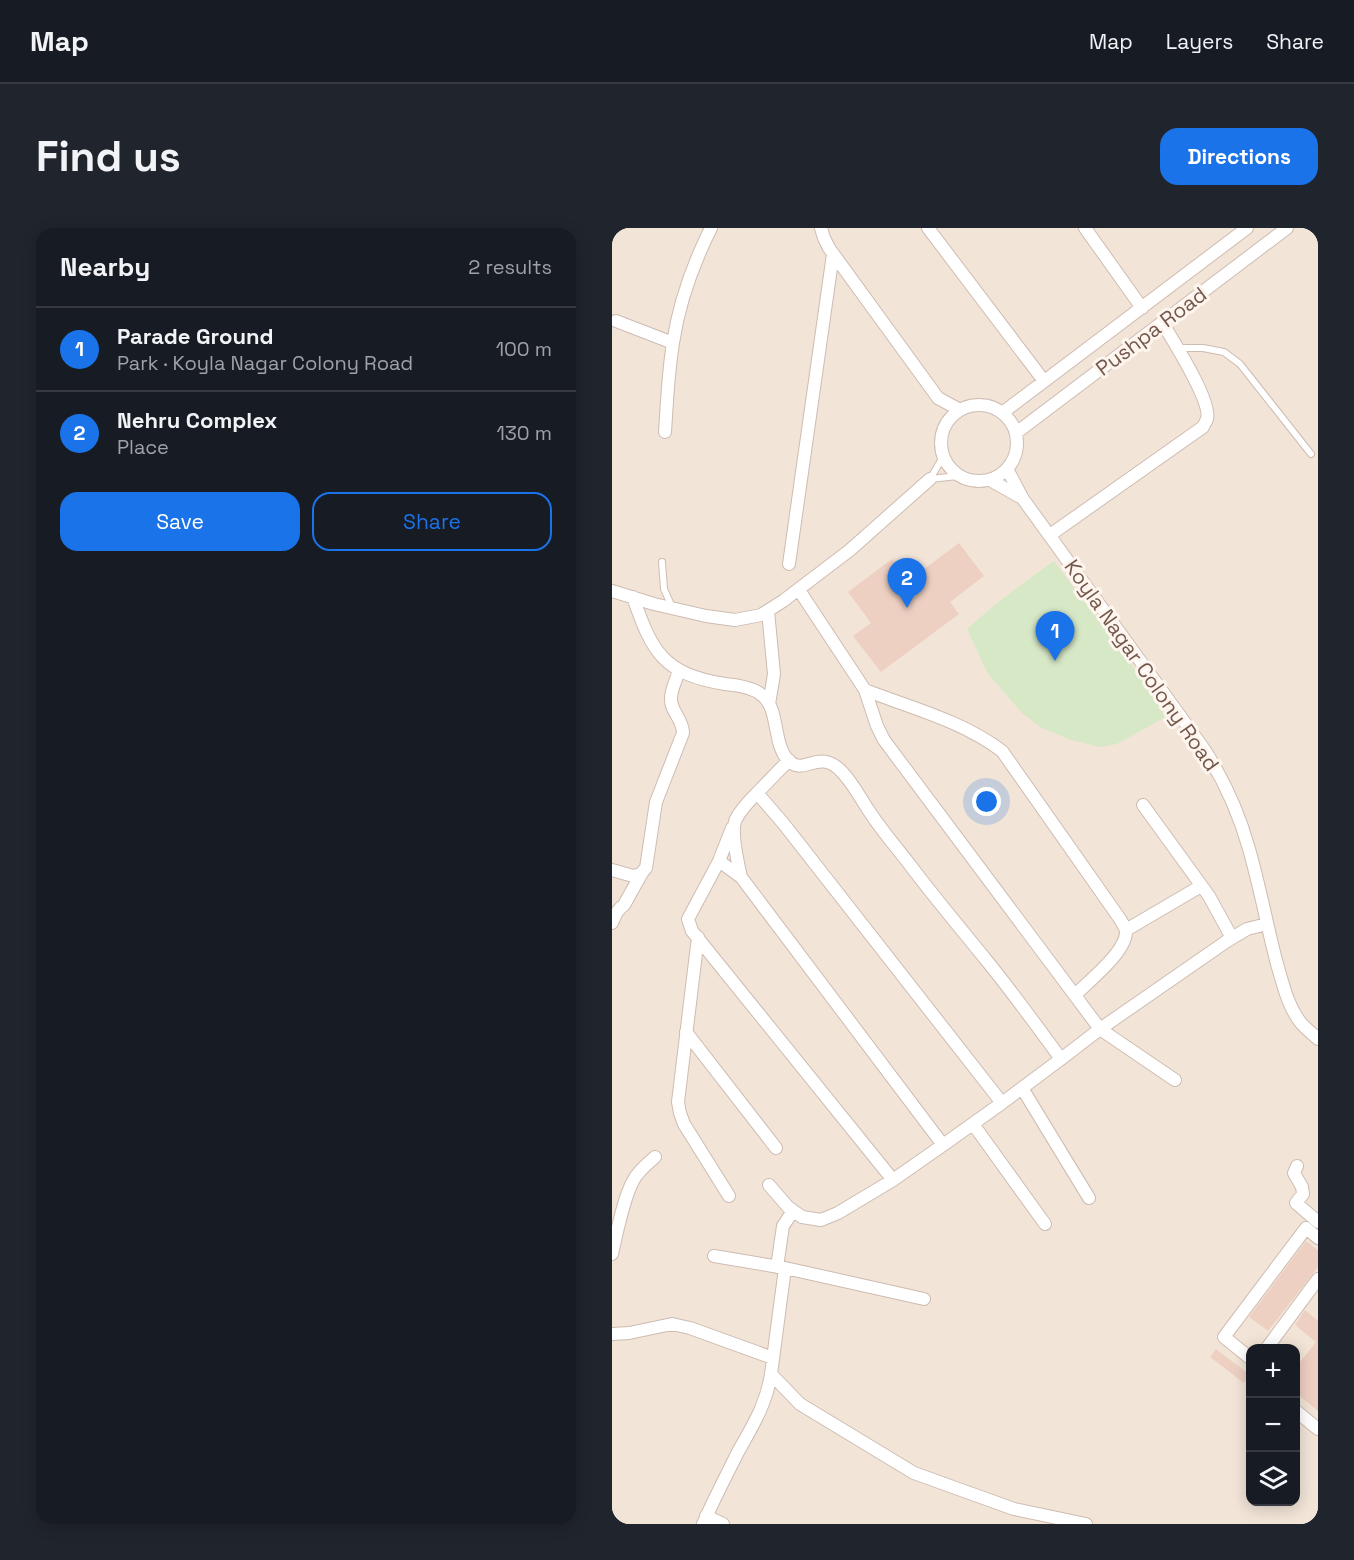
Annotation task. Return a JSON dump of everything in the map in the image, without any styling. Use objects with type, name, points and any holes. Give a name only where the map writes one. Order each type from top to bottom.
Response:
[{"type":"street","points":[[665,432],[673,343],[687,285],[711,228]]},
{"type":"street","points":[[821,228],[834,254],[938,398],[945,425]]},
{"type":"street","points":[[928,228],[1044,381]]},
{"type":"street","points":[[1085,228],[1142,308]]},
{"type":"street","name":"Pushpa Road","points":[[1016,434],[1287,228]]},
{"type":"street","name":"Pushpa Road","points":[[1002,413],[1244,229]]},
{"type":"street","points":[[789,564],[834,254]]},
{"type":"street","points":[[616,321],[673,343]]},
{"type":"street","points":[[1050,535],[1203,427],[1208,418],[1207,406],[1201,391],[1162,322]]},
{"type":"street","points":[[938,398],[960,410]]},
{"type":"street","points":[[981,405],[1002,413],[1011,422],[1016,434],[1017,446],[1014,458],[1007,469],[990,480],[968,480],[958,476],[943,457],[941,436],[945,425],[960,410],[970,406],[981,405]]},
{"type":"street","points":[[1007,469],[1023,499]]},
{"type":"street","points":[[612,591],[706,616],[735,620],[761,615],[799,590],[850,550],[930,479]]},
{"type":"street","points":[[990,480],[1023,499]]},
{"type":"street","name":"Koyla Nagar Colony Road","points":[[1023,499],[1220,773],[1249,848],[1285,992],[1301,1023],[1318,1039]]},
{"type":"street","points":[[799,590],[865,690],[884,740],[1100,1029],[1175,1080]]},
{"type":"street","points":[[633,597],[643,626],[654,647],[663,658],[688,675],[757,692],[764,696],[770,704]]},
{"type":"street","points":[[768,611],[774,674],[770,704],[779,743],[786,758],[800,766],[820,760],[827,761],[844,774],[885,833],[988,962],[1061,1059]]},
{"type":"street","points":[[612,924],[616,912],[624,905],[646,868],[656,802],[683,733],[683,726],[670,699],[680,670]]},
{"type":"street","points":[[865,690],[968,728],[1002,751],[1120,919],[1126,930],[1124,943],[1075,995]]},
{"type":"street","points":[[789,760],[745,805],[734,822],[719,861],[688,919],[692,931],[893,1180]]},
{"type":"street","points":[[757,793],[1002,1102]]},
{"type":"street","points":[[1143,805],[1201,886],[1232,938]]},
{"type":"street","points":[[734,822],[735,845],[741,877]]},
{"type":"street","points":[[719,861],[741,877],[943,1145]]},
{"type":"street","points":[[612,870],[633,876],[641,874],[646,868]]},
{"type":"street","points":[[1126,930],[1201,886]]},
{"type":"street","points":[[769,1185],[788,1207],[802,1217],[821,1220],[838,1213],[893,1180],[973,1124],[1183,970],[1247,929],[1267,924]]},
{"type":"street","points":[[698,937],[678,1102],[684,1124],[729,1196]]},
{"type":"street","points":[[686,1032],[776,1148]]},
{"type":"street","points":[[1022,1088],[1089,1198]]},
{"type":"street","points":[[973,1124],[1045,1224]]},
{"type":"street","points":[[612,1254],[614,1238],[632,1181],[655,1156]]},
{"type":"street","points":[[1297,1166],[1294,1173],[1303,1194],[1296,1203],[1318,1222]]},
{"type":"street","points":[[723,1524],[705,1520],[717,1492],[763,1406],[773,1358],[783,1226],[793,1211]]},
{"type":"street","points":[[1246,1354],[1224,1337],[1306,1228],[1318,1237]]},
{"type":"street","points":[[714,1256],[781,1267],[924,1299]]},
{"type":"street","points":[[1270,1344],[1318,1279]]},
{"type":"street","points":[[612,1334],[629,1333],[672,1324],[690,1328],[773,1358]]},
{"type":"street","points":[[771,1374],[800,1404],[914,1473],[1014,1509],[1086,1524]]},
{"type":"street","points":[[1300,1414],[1318,1429]]},
{"type":"lane","points":[[1177,348],[1203,348],[1224,352],[1240,363],[1311,454]]},
{"type":"lane","points":[[930,479],[943,457]]},
{"type":"lane","points":[[930,479],[958,476]]},
{"type":"lane","points":[[662,562],[664,590],[672,608]]},
{"type":"lane","points":[[654,604],[664,590]]},
{"type":"shaded area","points":[[612,228],[1318,228],[1318,1524],[612,1524]]},
{"type":"green space","points":[[1054,561],[1169,715],[1117,744],[1100,747],[1071,740],[1042,728],[1022,713],[988,674],[967,629]]},
{"type":"building","points":[[959,543],[984,576],[950,602],[959,614],[881,672],[853,636],[871,623],[848,592],[892,559],[908,581]]},
{"type":"building","points":[[1306,1241],[1318,1250],[1318,1267],[1268,1331],[1249,1317]]},
{"type":"building","points":[[1305,1310],[1318,1321],[1318,1411],[1300,1396],[1300,1362],[1316,1342],[1295,1325]]},
{"type":"building","points":[[1216,1349],[1246,1372],[1246,1380],[1244,1383],[1210,1357]]},
{"type":"place","name":"Nehru Complex","points":[[907,608]]},
{"type":"place","name":"Parade Ground","points":[[1055,661]]}]
